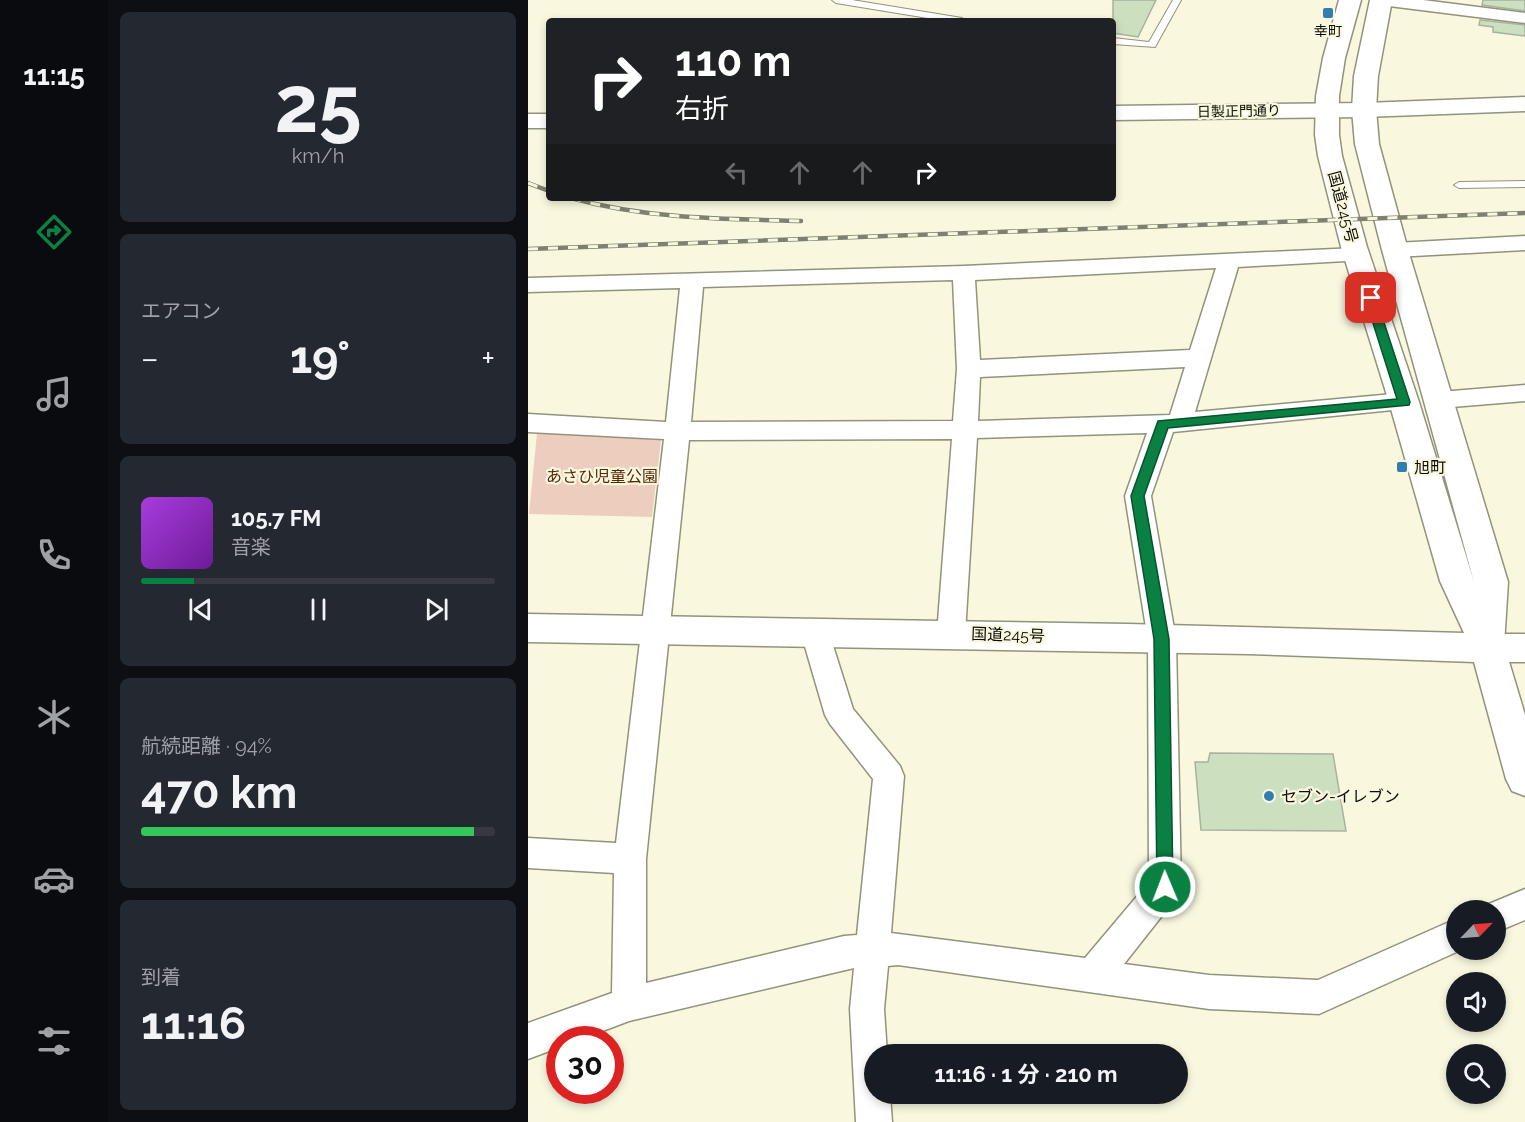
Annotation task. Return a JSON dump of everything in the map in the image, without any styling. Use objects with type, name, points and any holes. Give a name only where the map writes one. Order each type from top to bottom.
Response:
[{"type":"main road","name":"国道245号","points":[[528,628],[951,634],[1380,643],[1488,648],[1456,581],[1404,402],[1356,255],[1330,156],[1327,110],[1329,70],[1350,0]]},
{"type":"main road","points":[[1381,0],[1367,66],[1364,110],[1367,144],[1395,250],[1491,582],[1488,648],[1525,778]]},
{"type":"main road","name":"日製正門通り","points":[[1116,113],[1364,110],[1525,104]]},
{"type":"main road","points":[[528,121],[546,121]]},
{"type":"main road","points":[[1488,648],[1525,648]]},
{"type":"street","points":[[1381,0],[1525,18]]},
{"type":"street","points":[[1395,250],[1525,243]]},
{"type":"street","points":[[528,285],[964,273],[1356,255]]},
{"type":"street","points":[[1093,975],[1165,887],[1162,639],[1138,496],[1199,358],[1230,259]]},
{"type":"street","points":[[951,634],[969,369],[964,273]]},
{"type":"street","points":[[629,1004],[630,859],[669,516],[692,282]]},
{"type":"street","points":[[969,369],[1199,358]]},
{"type":"street","points":[[1440,400],[1525,393]]},
{"type":"street","points":[[528,423],[676,431],[964,430],[1171,423],[1404,402]]},
{"type":"street","points":[[815,633],[840,715],[889,776],[867,1009],[874,1122]]},
{"type":"street","points":[[528,853],[630,859]]},
{"type":"street","points":[[1506,913],[1525,904]]},
{"type":"street","points":[[528,1041],[629,1004],[844,952],[898,949],[1209,992],[1319,997],[1446,940]]},
{"type":"lane","points":[[836,0],[944,18]]},
{"type":"lane","points":[[1116,41],[1152,45],[1177,0]]},
{"type":"lane","points":[[1459,185],[1525,184]]},
{"type":"green space","name":"あさひ児童公園","points":[[537,433],[661,440],[652,517],[529,514]]},
{"type":"building","points":[[1113,0],[1156,0],[1138,37],[1116,33],[1116,18],[1113,18]]},
{"type":"building","points":[[1483,0],[1525,0],[1525,11],[1482,5]]},
{"type":"building","points":[[1480,20],[1525,25],[1525,36],[1493,32],[1493,27],[1479,25]]},
{"type":"building","name":"セブン-イレブン","points":[[1210,753],[1333,754],[1346,831],[1201,830],[1195,762],[1208,762]]},
{"type":"railway","points":[[528,183],[546,190]]},
{"type":"railway","points":[[583,201],[657,214],[801,221]]},
{"type":"railway","points":[[528,249],[1525,213]]},
{"type":"place","name":"幸町","points":[[1328,13]]},
{"type":"place","name":"旭町","points":[[1402,467]]},
{"type":"place","name":"セブン-イレブン","points":[[1269,796]]},
{"type":"route","points":[[1165,887],[1162,639],[1138,496],[1163,424],[1404,402],[1371,298]]}]
